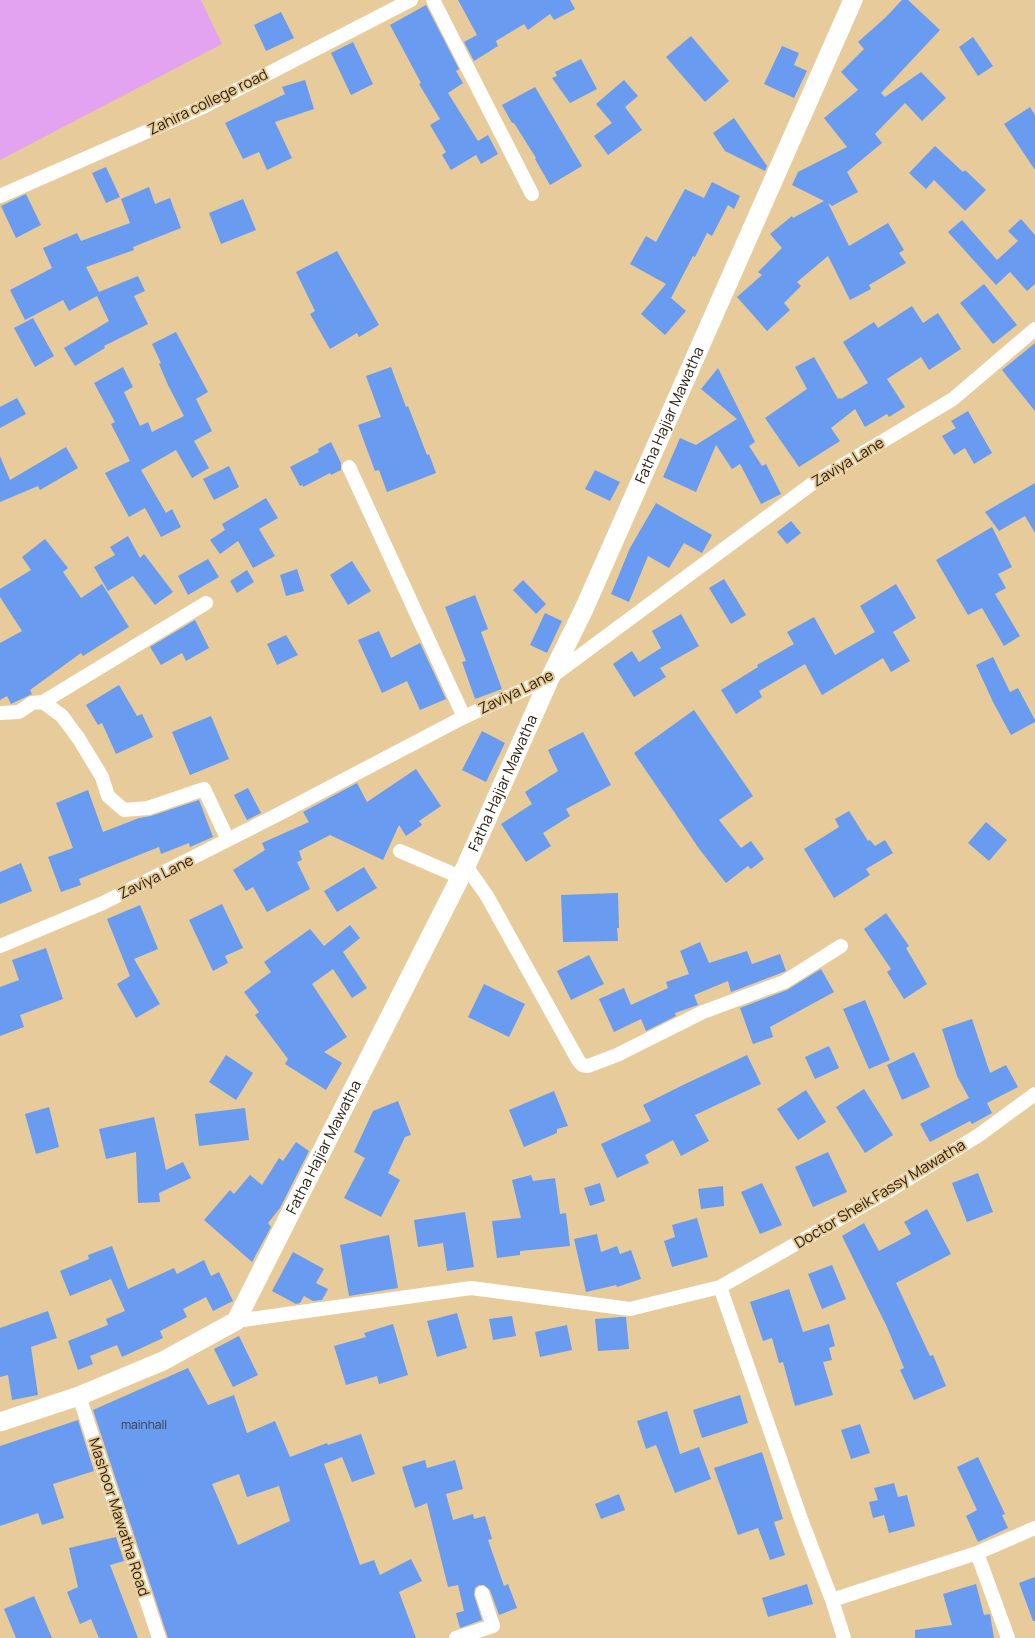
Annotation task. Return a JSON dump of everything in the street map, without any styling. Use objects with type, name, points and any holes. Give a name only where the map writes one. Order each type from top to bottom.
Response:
[{"type":"street","name":"Zahira college road","points":[[0,196],[205,106],[411,0]]},
{"type":"street","points":[[433,0],[532,194]]},
{"type":"street","name":"Fatha Hajiar Mawatha","points":[[236,1322],[463,871],[550,678],[584,609],[853,0]]},
{"type":"street","name":"Zaviya Lane","points":[[0,946],[103,903],[464,717],[550,678],[813,483],[953,399],[1035,329]]},
{"type":"street","points":[[349,467],[464,717]]},
{"type":"street","points":[[0,713],[19,712],[32,703],[43,702],[206,604]]},
{"type":"street","points":[[43,702],[62,716],[79,739],[102,777],[108,796],[124,810],[148,808],[204,789],[228,840]]},
{"type":"street","points":[[400,851],[463,871],[487,896],[582,1065],[588,1066],[617,1055],[703,1012],[784,982],[841,946]]},
{"type":"street","name":"Doctor Sheik Fassy Mawatha","points":[[236,1322],[471,1288],[630,1309],[720,1287],[887,1192],[979,1135],[1035,1094]]},
{"type":"street","points":[[720,1287],[844,1638]]},
{"type":"street","points":[[0,1422],[79,1396],[163,1361],[236,1322]]},
{"type":"street","name":"Mashoor Mawatha Road","points":[[79,1396],[159,1638]]},
{"type":"street","points":[[832,1600],[977,1553],[1035,1528]]},
{"type":"street","points":[[977,1553],[1008,1638]]},
{"type":"street","points":[[456,1638],[493,1626],[482,1593]]},
{"type":"shaded area","points":[[0,0],[201,0],[222,44],[0,160]]},
{"type":"building","points":[[458,0],[570,0],[575,9],[554,20],[550,14],[528,30],[524,24],[496,41],[498,46],[474,61],[464,42],[477,35]]},
{"type":"building","points":[[902,0],[908,0],[940,30],[881,93],[885,97],[921,72],[946,98],[922,121],[905,103],[875,134],[882,143],[847,172],[858,192],[832,206],[828,203],[849,246],[888,223],[904,250],[899,253],[906,263],[869,285],[871,289],[850,300],[828,256],[797,282],[801,286],[784,303],[790,310],[767,331],[737,297],[762,275],[758,272],[782,248],[770,234],[792,216],[793,218],[824,201],[792,185],[798,172],[847,147],[824,118],[858,90],[841,72],[864,49],[858,42]]},
{"type":"building","points":[[426,5],[459,69],[456,71],[463,83],[448,93],[478,141],[488,135],[498,154],[481,164],[476,155],[451,170],[442,155],[446,152],[430,125],[440,119],[419,84],[421,83],[390,25]]},
{"type":"building","points":[[281,12],[294,38],[266,51],[254,25]]},
{"type":"building","points":[[691,36],[729,81],[705,102],[666,57]]},
{"type":"building","points":[[973,37],[993,66],[978,76],[959,47]]},
{"type":"building","points":[[353,42],[373,84],[351,95],[331,53]]},
{"type":"building","points":[[782,46],[799,53],[794,65],[807,71],[794,98],[764,84]]},
{"type":"building","points":[[581,59],[597,89],[570,103],[552,78],[557,76],[555,72]]},
{"type":"building","points":[[305,80],[314,109],[275,122],[292,158],[267,170],[259,152],[243,159],[225,123],[285,94],[282,87]]},
{"type":"building","points":[[624,80],[638,96],[625,107],[642,130],[608,155],[594,136],[612,123],[596,104]]},
{"type":"building","points":[[535,87],[582,166],[550,185],[536,158],[502,105]]},
{"type":"building","points":[[1030,107],[1035,115],[1035,170],[1004,124]]},
{"type":"building","points":[[734,118],[767,166],[765,171],[725,151],[713,133]]},
{"type":"building","points":[[935,146],[986,190],[965,211],[934,180],[926,189],[909,173]]},
{"type":"building","points":[[106,167],[120,197],[106,203],[92,173]]},
{"type":"building","points":[[712,182],[740,196],[734,209],[728,205],[712,236],[707,233],[695,257],[693,256],[671,298],[686,311],[665,335],[641,314],[666,284],[630,264],[646,236],[656,242],[685,189],[704,198]]},
{"type":"building","points":[[149,187],[155,204],[170,198],[181,228],[133,247],[134,250],[86,267],[99,292],[138,276],[145,291],[134,296],[148,324],[104,346],[105,348],[75,366],[64,348],[109,321],[97,296],[69,311],[63,300],[25,320],[10,290],[52,268],[43,248],[77,233],[81,241],[130,223],[121,199]]},
{"type":"building","points":[[26,194],[41,225],[16,238],[1,206]]},
{"type":"building","points":[[243,199],[256,230],[221,244],[209,213]]},
{"type":"building","points":[[1021,219],[1035,235],[1035,284],[1027,291],[1010,272],[996,285],[948,232],[962,220],[997,260],[1018,241],[1008,231]]},
{"type":"building","points":[[337,251],[379,325],[359,337],[357,333],[330,349],[310,314],[315,311],[296,272]]},
{"type":"building","points":[[984,284],[1017,325],[993,344],[960,303]]},
{"type":"building","points":[[912,306],[923,323],[938,313],[961,349],[929,370],[921,357],[887,379],[905,407],[889,417],[887,414],[865,427],[855,409],[831,428],[840,441],[799,467],[765,418],[807,389],[795,367],[814,357],[838,399],[841,399],[868,383],[843,342],[874,322],[878,328]]},
{"type":"building","points":[[33,318],[54,356],[35,367],[14,328]]},
{"type":"building","points":[[176,332],[208,392],[196,399],[212,431],[194,441],[209,468],[192,478],[176,450],[141,470],[166,513],[172,509],[181,527],[161,537],[145,508],[129,517],[105,473],[130,461],[111,424],[115,422],[94,383],[123,367],[133,387],[124,392],[140,426],[148,422],[152,432],[184,416],[168,385],[152,344]]},
{"type":"building","points":[[1035,343],[1035,411],[1002,370]]},
{"type":"building","points":[[391,367],[406,407],[408,406],[436,473],[387,492],[379,470],[375,471],[358,425],[381,417],[366,376]]},
{"type":"building","points":[[718,368],[755,442],[749,446],[762,466],[766,464],[781,494],[761,504],[740,464],[732,469],[716,445],[696,492],[663,477],[680,438],[696,445],[737,419],[701,389]]},
{"type":"building","points":[[17,398],[26,414],[0,428],[0,407]]},
{"type":"building","points":[[968,411],[992,453],[974,464],[965,448],[954,455],[942,436],[956,428],[951,421]]},
{"type":"building","points":[[331,442],[341,463],[341,470],[331,475],[330,473],[303,487],[303,485],[300,486],[290,467],[319,452],[318,449]]},
{"type":"building","points":[[66,447],[78,468],[40,490],[38,486],[0,502],[0,456],[10,480]]},
{"type":"building","points":[[229,466],[239,487],[214,500],[203,479]]},
{"type":"building","points":[[595,470],[620,482],[610,501],[585,489]]},
{"type":"building","points":[[1035,483],[1035,533],[1025,516],[999,531],[985,512]]},
{"type":"building","points":[[266,498],[278,518],[259,529],[275,556],[253,568],[238,541],[220,554],[210,540],[225,530],[222,524]]},
{"type":"building","points":[[656,503],[712,535],[702,553],[684,543],[669,568],[648,556],[629,602],[611,594],[630,548]]},
{"type":"building","points":[[791,521],[801,533],[787,544],[777,532]]},
{"type":"building","points":[[992,527],[1012,567],[998,574],[1006,588],[995,594],[1020,636],[1004,646],[982,608],[968,615],[936,560]]},
{"type":"building","points":[[128,536],[140,558],[144,554],[173,592],[155,605],[133,576],[108,591],[94,567],[115,555],[110,547]]},
{"type":"building","points":[[45,539],[68,568],[63,572],[81,598],[102,584],[129,627],[83,656],[81,653],[30,690],[32,694],[11,704],[7,696],[0,700],[0,643],[22,631],[0,597],[0,589],[31,570],[22,557]]},
{"type":"building","points":[[208,559],[219,577],[188,595],[178,576]]},
{"type":"building","points":[[352,561],[371,591],[348,605],[330,575]]},
{"type":"building","points":[[297,569],[304,591],[286,596],[280,575]]},
{"type":"building","points":[[247,570],[254,582],[237,593],[230,581]]},
{"type":"building","points":[[724,579],[746,615],[731,624],[709,588]]},
{"type":"building","points":[[523,580],[546,604],[536,614],[513,590]]},
{"type":"building","points":[[896,584],[916,618],[893,632],[910,661],[891,672],[883,658],[822,695],[805,664],[759,691],[762,697],[736,714],[721,690],[758,667],[757,665],[794,644],[787,632],[814,617],[835,655],[875,632],[860,606]]},
{"type":"building","points":[[475,595],[488,629],[481,632],[502,689],[475,699],[462,662],[466,661],[445,607]]},
{"type":"building","points":[[545,613],[562,621],[547,653],[530,645]]},
{"type":"building","points":[[681,614],[699,646],[660,668],[666,677],[634,697],[613,664],[632,651],[639,662],[661,648],[652,631]]},
{"type":"building","points":[[195,620],[209,648],[186,661],[182,653],[161,665],[150,647]]},
{"type":"building","points":[[379,631],[391,658],[420,643],[446,699],[420,710],[407,681],[382,693],[358,640]]},
{"type":"building","points":[[286,635],[298,655],[277,665],[267,644]]},
{"type":"building","points":[[993,657],[1010,692],[1018,688],[1035,720],[1035,722],[1011,735],[976,665]]},
{"type":"building","points":[[119,685],[137,716],[142,714],[153,737],[116,754],[102,723],[98,725],[86,705]]},
{"type":"building","points":[[694,710],[753,796],[719,820],[741,848],[751,841],[764,859],[751,869],[748,866],[726,883],[700,850],[634,753]]},
{"type":"building","points":[[211,716],[229,759],[190,775],[172,732]]},
{"type":"building","points":[[482,731],[505,743],[486,782],[462,770]]},
{"type":"building","points":[[583,732],[611,785],[566,809],[570,816],[543,833],[551,846],[526,862],[501,824],[532,804],[525,792],[558,771],[548,750]]},
{"type":"building","points":[[416,769],[441,806],[419,821],[422,825],[406,836],[399,825],[383,860],[330,835],[299,851],[302,860],[297,862],[310,889],[267,912],[253,887],[246,891],[233,870],[265,850],[262,843],[309,822],[303,812],[357,783],[367,802]]},
{"type":"building","points":[[248,788],[261,813],[247,820],[234,795]]},
{"type":"building","points":[[88,790],[103,832],[139,818],[151,816],[199,800],[213,837],[190,847],[189,843],[161,854],[159,847],[79,879],[81,885],[61,892],[48,857],[73,848],[56,803]]},
{"type":"building","points":[[849,811],[868,841],[870,840],[875,846],[885,840],[893,853],[866,869],[870,875],[834,898],[804,849],[839,827],[835,819]]},
{"type":"building","points":[[986,822],[1007,840],[989,861],[968,843]]},
{"type":"building","points":[[21,863],[32,891],[0,904],[0,872]]},
{"type":"building","points":[[364,867],[377,888],[337,912],[324,891]]},
{"type":"building","points":[[618,893],[618,941],[563,942],[561,895]]},
{"type":"building","points":[[222,904],[243,948],[225,956],[228,963],[213,971],[189,920]]},
{"type":"building","points":[[140,905],[158,949],[134,959],[160,1004],[136,1018],[117,984],[130,976],[107,919]]},
{"type":"building","points":[[886,913],[909,946],[906,948],[927,984],[904,999],[887,972],[891,969],[864,929]]},
{"type":"building","points":[[350,925],[360,938],[343,952],[367,988],[352,998],[333,969],[312,984],[347,1037],[324,1052],[342,1063],[326,1090],[285,1064],[288,1059],[255,1015],[259,1012],[244,992],[271,972],[264,962],[310,929],[324,946]]},
{"type":"building","points":[[700,942],[709,963],[747,951],[752,964],[780,954],[786,971],[731,992],[728,981],[694,995],[698,1005],[675,1013],[676,1016],[646,1031],[641,1019],[614,1032],[599,999],[624,988],[631,1005],[668,988],[666,982],[689,974],[680,951]]},
{"type":"building","points":[[46,948],[63,999],[20,1015],[24,1027],[0,1036],[0,987],[19,980],[12,960]]},
{"type":"building","points":[[589,955],[604,984],[571,1000],[557,971]]},
{"type":"building","points":[[821,969],[834,992],[770,1027],[773,1037],[753,1044],[740,1008],[787,990]]},
{"type":"building","points":[[484,984],[525,1004],[509,1037],[468,1017]]},
{"type":"building","points":[[865,1000],[890,1060],[869,1069],[843,1009]]},
{"type":"building","points":[[972,1019],[990,1073],[1006,1065],[1018,1087],[987,1103],[992,1113],[972,1124],[970,1121],[930,1142],[920,1124],[969,1098],[957,1076],[942,1029]]},
{"type":"building","points":[[829,1046],[839,1068],[815,1079],[805,1057]]},
{"type":"building","points":[[914,1052],[930,1087],[902,1100],[887,1065]]},
{"type":"building","points":[[226,1055],[253,1073],[236,1100],[209,1082]]},
{"type":"building","points":[[747,1055],[761,1084],[695,1115],[709,1141],[681,1156],[673,1140],[645,1155],[649,1163],[617,1178],[601,1144],[651,1121],[643,1105]]},
{"type":"building","points":[[864,1089],[893,1135],[865,1153],[836,1107]]},
{"type":"building","points":[[806,1090],[826,1122],[798,1140],[777,1109]]},
{"type":"building","points":[[554,1091],[568,1126],[557,1129],[557,1133],[524,1147],[509,1110]]},
{"type":"building","points":[[398,1101],[411,1135],[405,1137],[388,1173],[400,1180],[381,1217],[344,1198],[365,1158],[354,1152],[373,1111]]},
{"type":"building","points":[[49,1107],[59,1147],[36,1154],[25,1114]]},
{"type":"building","points":[[245,1108],[249,1140],[199,1146],[195,1114]]},
{"type":"building","points":[[154,1117],[166,1170],[183,1162],[191,1178],[159,1193],[160,1202],[138,1203],[136,1152],[106,1159],[99,1129]]},
{"type":"building","points":[[296,1142],[309,1151],[280,1208],[268,1223],[271,1227],[252,1262],[204,1220],[230,1190],[234,1194],[250,1175],[262,1185],[279,1158],[283,1161]]},
{"type":"building","points":[[828,1152],[847,1192],[813,1207],[795,1167]]},
{"type":"building","points":[[978,1173],[993,1212],[967,1222],[952,1183]]},
{"type":"building","points":[[531,1175],[533,1181],[555,1178],[560,1214],[566,1213],[570,1246],[520,1251],[520,1255],[497,1258],[492,1221],[521,1218],[512,1180]]},
{"type":"building","points":[[600,1183],[605,1201],[590,1206],[584,1188]]},
{"type":"building","points":[[762,1183],[782,1225],[760,1234],[741,1192]]},
{"type":"building","points":[[723,1186],[724,1206],[701,1209],[698,1189]]},
{"type":"building","points":[[927,1209],[951,1254],[896,1283],[930,1356],[933,1355],[946,1386],[914,1400],[900,1370],[904,1368],[887,1327],[842,1236],[864,1223],[879,1251],[911,1234],[904,1222]]},
{"type":"building","points":[[465,1212],[474,1267],[447,1271],[443,1243],[418,1247],[414,1220]]},
{"type":"building","points":[[697,1218],[708,1257],[672,1267],[664,1241],[675,1237],[672,1225]]},
{"type":"building","points":[[597,1234],[601,1252],[617,1246],[620,1254],[631,1250],[641,1279],[617,1287],[616,1285],[586,1292],[574,1239]]},
{"type":"building","points":[[389,1235],[398,1288],[349,1296],[340,1245]]},
{"type":"building","points":[[112,1246],[128,1289],[174,1268],[177,1274],[204,1260],[211,1276],[219,1272],[233,1301],[213,1311],[206,1297],[183,1309],[187,1317],[160,1331],[163,1338],[122,1357],[117,1345],[90,1356],[93,1364],[78,1370],[68,1341],[108,1325],[106,1319],[125,1311],[111,1279],[70,1296],[60,1271],[89,1259],[88,1255]]},
{"type":"building","points":[[293,1252],[324,1269],[316,1283],[328,1289],[322,1300],[313,1301],[304,1296],[300,1303],[296,1304],[272,1291]]},
{"type":"building","points":[[832,1265],[846,1299],[822,1309],[808,1274]]},
{"type":"building","points":[[789,1289],[803,1332],[829,1324],[835,1346],[829,1348],[832,1360],[823,1362],[833,1395],[795,1406],[783,1362],[779,1363],[772,1338],[763,1341],[750,1302]]},
{"type":"building","points":[[48,1311],[57,1338],[31,1347],[38,1395],[12,1400],[8,1375],[0,1377],[0,1328]]},
{"type":"building","points":[[457,1313],[467,1348],[437,1357],[427,1321]]},
{"type":"building","points":[[512,1316],[516,1336],[493,1340],[489,1319]]},
{"type":"building","points":[[626,1317],[629,1349],[598,1351],[595,1319]]},
{"type":"building","points":[[393,1324],[408,1375],[379,1384],[377,1376],[346,1385],[334,1346],[366,1337],[364,1333]]},
{"type":"building","points":[[567,1325],[572,1350],[540,1357],[535,1332]]},
{"type":"building","points":[[239,1336],[258,1375],[233,1387],[214,1349]]},
{"type":"building","points":[[188,1368],[208,1405],[234,1395],[247,1433],[275,1421],[290,1457],[327,1443],[328,1445],[361,1434],[375,1474],[352,1482],[342,1457],[324,1464],[360,1565],[374,1560],[380,1575],[411,1559],[422,1581],[399,1592],[416,1638],[168,1638],[93,1410]],"holes":[[[239,1474],[247,1497],[279,1486],[290,1521],[238,1545],[212,1484]]]},
{"type":"building","points":[[740,1395],[748,1423],[702,1438],[693,1410]]},
{"type":"building","points":[[667,1411],[680,1454],[699,1447],[711,1479],[675,1493],[656,1445],[646,1449],[637,1421]]},
{"type":"building","points":[[78,1420],[94,1471],[53,1484],[64,1518],[42,1525],[38,1513],[0,1526],[0,1446]]},
{"type":"building","points":[[860,1424],[870,1453],[851,1459],[841,1430]]},
{"type":"building","points":[[762,1452],[783,1519],[774,1522],[785,1555],[770,1560],[758,1528],[738,1535],[714,1468]]},
{"type":"building","points":[[978,1457],[1005,1514],[1002,1515],[1008,1528],[978,1542],[966,1516],[977,1510],[957,1467]]},
{"type":"building","points":[[425,1460],[427,1468],[455,1460],[463,1489],[446,1494],[453,1520],[473,1514],[474,1519],[485,1516],[492,1539],[488,1540],[504,1586],[508,1584],[517,1608],[499,1615],[490,1590],[484,1585],[479,1585],[475,1588],[474,1595],[482,1620],[460,1628],[456,1613],[464,1611],[458,1585],[448,1587],[427,1503],[415,1508],[402,1467]]},
{"type":"building","points":[[894,1483],[898,1497],[907,1495],[915,1526],[889,1533],[884,1515],[873,1518],[869,1502],[878,1500],[874,1488]]},
{"type":"building","points":[[619,1494],[625,1510],[601,1519],[595,1504]]},
{"type":"building","points":[[116,1537],[124,1561],[110,1565],[138,1638],[99,1638],[91,1619],[80,1624],[67,1592],[78,1587],[69,1548]]},
{"type":"building","points":[[1035,1577],[1035,1621],[1033,1621],[1019,1583]]},
{"type":"building","points":[[807,1584],[813,1604],[768,1617],[762,1598]]},
{"type":"building","points":[[976,1584],[984,1615],[990,1614],[994,1638],[915,1638],[915,1630],[952,1625],[943,1594]]},
{"type":"building","points":[[34,1596],[52,1638],[16,1638],[4,1609]]}]
